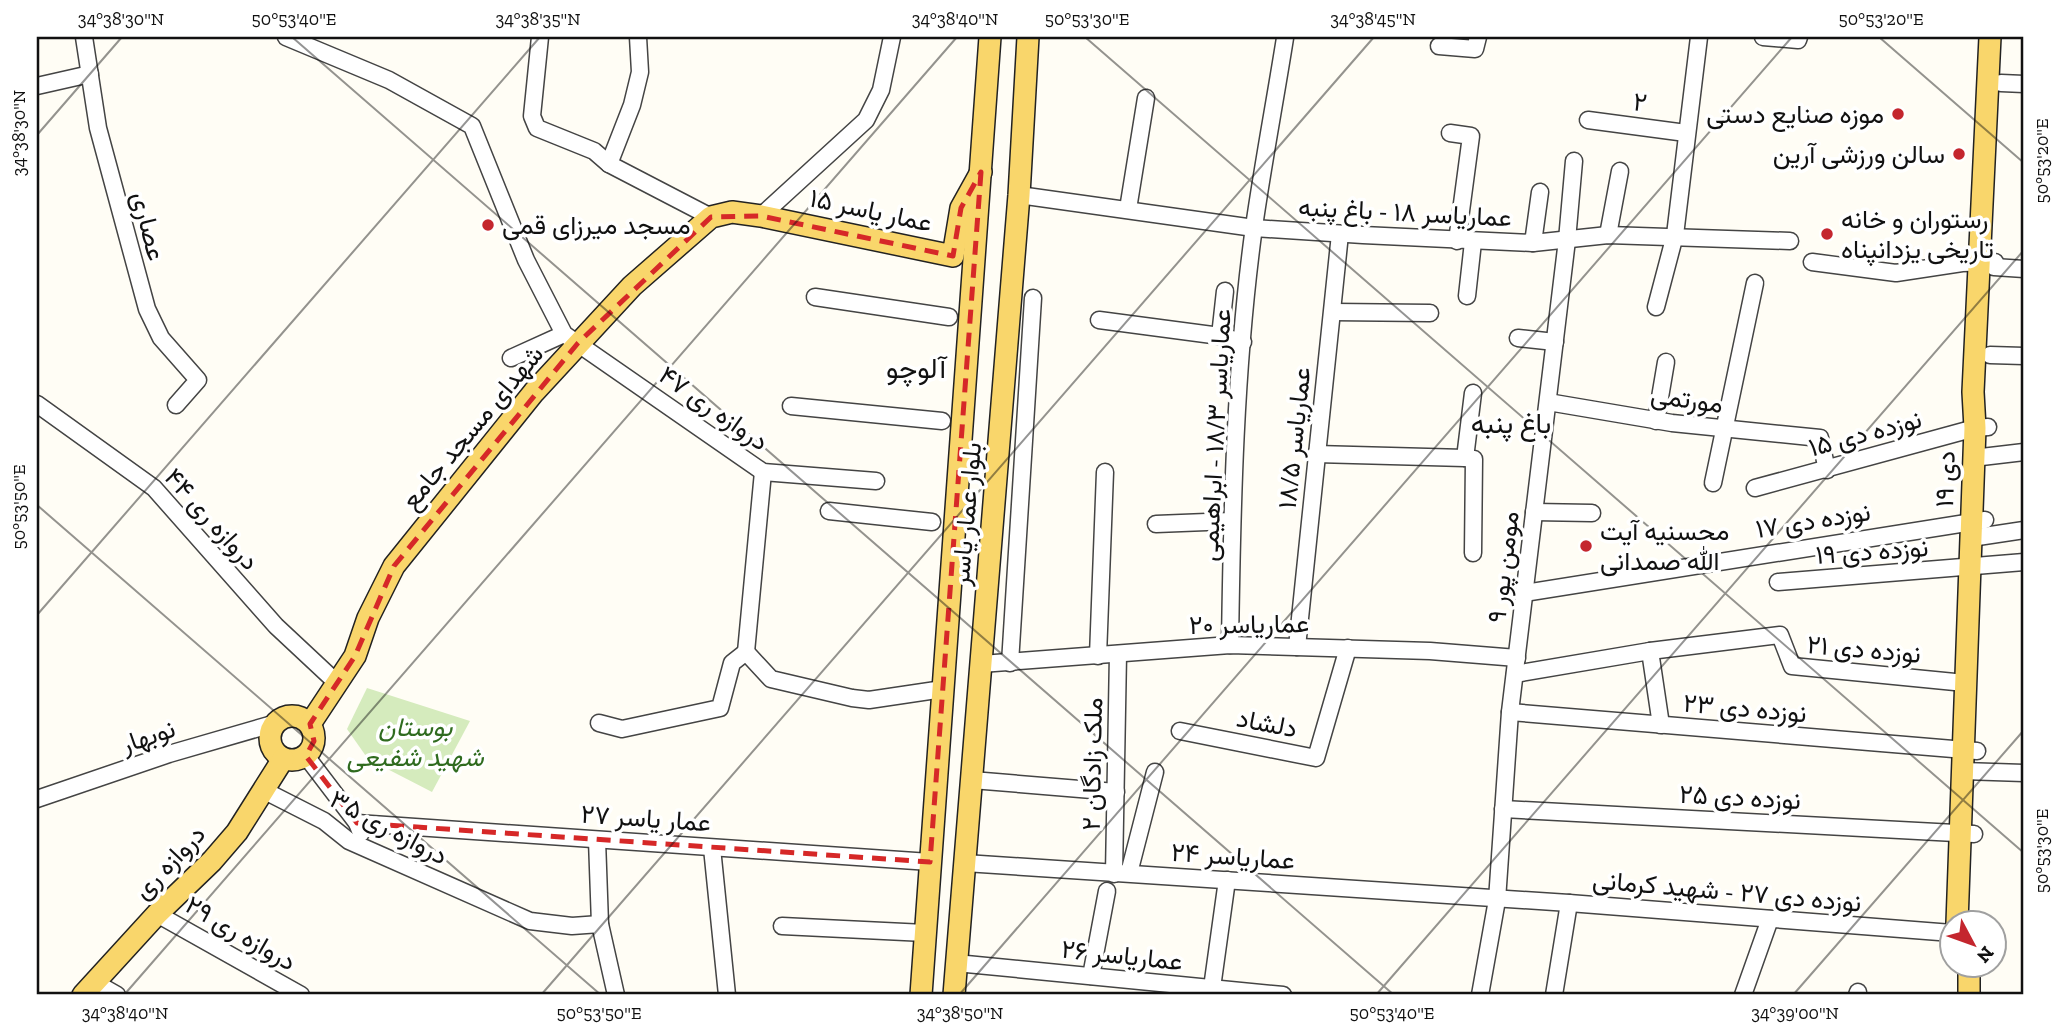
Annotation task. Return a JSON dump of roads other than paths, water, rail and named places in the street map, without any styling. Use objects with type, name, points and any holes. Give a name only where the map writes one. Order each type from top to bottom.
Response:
[{"type":"main road","name":"بلوار عمار یاسر","points":[[920,995],[990,37]]},
{"type":"main road","name":"بلوار عمار یاسر","points":[[954,995],[1019,195],[1028,37]]},
{"type":"main road","name":"۱۹ دی","points":[[1959,909],[1967,833],[1981,428],[1990,355],[1990,37]]},
{"type":"main road","name":"۱۹ دی","points":[[1981,428],[1973,392],[1990,263],[2003,37]]},
{"type":"main road","name":"عمار یاسر ۱۵","points":[[721,215],[761,216],[953,256],[961,208],[981,172]]},
{"type":"main road","name":"شهدای مسجد جامع","points":[[310,724],[355,656],[368,618],[394,566],[525,403],[571,339],[721,215]]},
{"type":"main road","name":"۱۹ دی","points":[[1970,761],[1965,683],[1977,567]]},
{"type":"main road","points":[[293,715],[310,724],[314,741],[306,756],[298,760],[283,759],[270,742],[276,723],[293,715]]},
{"type":"main road","name":"دروازه ری","points":[[89,989],[157,914],[212,861],[265,791],[283,759]]},
{"type":"main road","name":"۱۹ دی","points":[[1967,833],[1970,909]]},
{"type":"street","name":"عصاری","points":[[84,37],[98,128],[147,309],[161,338],[198,380],[176,405]]},
{"type":"street","points":[[286,37],[389,80],[472,126],[526,260],[571,339],[511,358]]},
{"type":"street","points":[[540,37],[532,116],[537,128],[594,150],[608,164],[721,215]]},
{"type":"street","points":[[608,164],[632,105],[639,72],[638,37]]},
{"type":"street","points":[[761,216],[866,120],[881,90],[892,37]]},
{"type":"street","points":[[1439,46],[1475,49],[1478,37]]},
{"type":"street","points":[[1656,307],[1675,235],[1699,37]]},
{"type":"street","points":[[1763,37],[1798,38]]},
{"type":"street","name":"عماریاسر ۱۸/۳ - ابراهیمی","points":[[1230,645],[1232,521],[1243,342],[1254,228],[1285,38]]},
{"type":"street","points":[[37,86],[90,74]]},
{"type":"street","points":[[2001,83],[2024,84]]},
{"type":"street","points":[[1128,209],[1146,98]]},
{"type":"street","name":"۲","points":[[1588,120],[1686,133]]},
{"type":"street","points":[[1450,133],[1471,136],[1465,241],[1467,296]]},
{"type":"street","name":"مومن پور ۹","points":[[1480,995],[1497,900],[1510,712],[1567,240],[1574,161]]},
{"type":"street","points":[[1608,235],[1620,171]]},
{"type":"street","points":[[1533,243],[1540,192]]},
{"type":"street","name":"عماریاسر ۱۸ - باغ پنبه","points":[[1019,195],[1254,228],[1340,234],[1533,243],[1567,240],[1583,235],[1675,235],[1790,241]]},
{"type":"street","name":"عماریاسر ۱۸/۵","points":[[1297,647],[1340,234]]},
{"type":"street","points":[[1812,262],[1896,273],[1990,263],[2024,269]]},
{"type":"street","points":[[1713,483],[1722,429],[1755,283]]},
{"type":"street","points":[[1220,336],[1225,291]]},
{"type":"street","points":[[815,297],[949,317]]},
{"type":"street","points":[[1010,663],[1033,298]]},
{"type":"street","points":[[1333,312],[1430,313]]},
{"type":"street","points":[[1099,320],[1220,336],[1243,342]]},
{"type":"street","points":[[1518,338],[1555,342]]},
{"type":"street","name":"دروازه ری ۴۷","points":[[571,339],[762,472],[876,481]]},
{"type":"street","points":[[1990,355],[2024,356]]},
{"type":"street","points":[[1656,421],[1666,362]]},
{"type":"street","points":[[1465,458],[1473,393]]},
{"type":"street","name":"مورتمی","points":[[1548,402],[1656,421],[1820,438],[1827,470]]},
{"type":"street","name":"دروازه ری ۴۴","points":[[37,404],[154,488],[268,617],[337,683]]},
{"type":"street","points":[[791,406],[942,421]]},
{"type":"street","name":"نوزده دی ۱۵","points":[[1755,488],[1981,428]]},
{"type":"street","points":[[1980,457],[2024,452]]},
{"type":"street","points":[[1316,454],[1474,459],[1473,553]]},
{"type":"street","points":[[1098,656],[1105,471]]},
{"type":"street","points":[[599,723],[622,729],[720,708],[732,663],[746,652],[762,472]]},
{"type":"street","points":[[829,511],[932,522]]},
{"type":"street","points":[[1534,512],[1592,513]]},
{"type":"street","points":[[1156,524],[1232,521]]},
{"type":"street","name":"نوزده دی ۱۷","points":[[1524,593],[1978,529],[2024,530]]},
{"type":"street","name":"نوزده دی ۱۹","points":[[1778,582],[2024,562]]},
{"type":"street","name":"عماریاسر ۲۰","points":[[981,664],[1230,645],[1348,648],[1516,666],[1780,635]]},
{"type":"street","name":"نوزده دی ۲۱","points":[[1780,635],[1792,666],[1965,683]]},
{"type":"street","name":"دلشاد","points":[[1180,732],[1317,758],[1348,648]]},
{"type":"street","points":[[1650,651],[1661,725]]},
{"type":"street","points":[[746,652],[771,679],[852,698],[869,701],[943,689]]},
{"type":"street","name":"۲ ملک زادگان","points":[[1118,654],[1116,792],[1122,874]]},
{"type":"street","name":"نوزده دی ۲۳","points":[[1510,712],[1661,725],[1970,761],[2024,773]]},
{"type":"street","name":"نوبهار","points":[[37,799],[181,750],[276,723]]},
{"type":"street","points":[[306,756],[357,823],[361,836],[354,843]]},
{"type":"street","points":[[1122,874],[1155,772]]},
{"type":"street","points":[[972,780],[1116,792]]},
{"type":"street","name":"دروازه ری ۳۵","points":[[265,791],[324,821],[354,843],[492,905],[544,924],[600,924]]},
{"type":"street","name":"نوزده دی ۲۵","points":[[1503,809],[1967,833]]},
{"type":"street","name":"عمار یاسر ۲۷","points":[[357,823],[930,862]]},
{"type":"street","points":[[597,839],[600,924],[616,995]]},
{"type":"street","points":[[712,848],[727,995]]},
{"type":"street","name":"عماریاسر ۲۴","points":[[965,863],[1497,900]]},
{"type":"street","points":[[1211,992],[1227,880]]},
{"type":"street","points":[[1091,976],[1107,891]]},
{"type":"street","name":"نوزده دی ۲۷ - شهید کرمانی","points":[[1497,900],[1569,903],[1938,932]]},
{"type":"street","points":[[1554,995],[1569,903]]},
{"type":"street","name":"دروازه ری ۲۹","points":[[157,914],[301,995]]},
{"type":"street","points":[[1743,995],[1770,919]]},
{"type":"street","points":[[782,926],[925,933]]},
{"type":"street","name":"عماریاسر ۲۶","points":[[956,963],[1091,976],[1211,992],[1283,995]]},
{"type":"street","points":[[89,989],[117,995]]},
{"type":"place","name":"موزه صنایع دستی","points":[[1898,114]]},
{"type":"place","name":"سالن ورزشی آرین","points":[[1959,154]]},
{"type":"place","name":"مسجد میرزای قمی","points":[[488,225]]},
{"type":"place","name":"رستوران و خانه تاریخی یزدانپناه","points":[[1827,234]]},
{"type":"place","name":"محسنیه آیت الله صمدانی","points":[[1586,546]]},
{"type":"district","name":"آلوچو","points":[[916,368]]},
{"type":"district","name":"باغ پنبه","points":[[1511,423]]},
{"type":"park label","name":"بوستان شهید شفیعی","points":[[415,742]]}]
